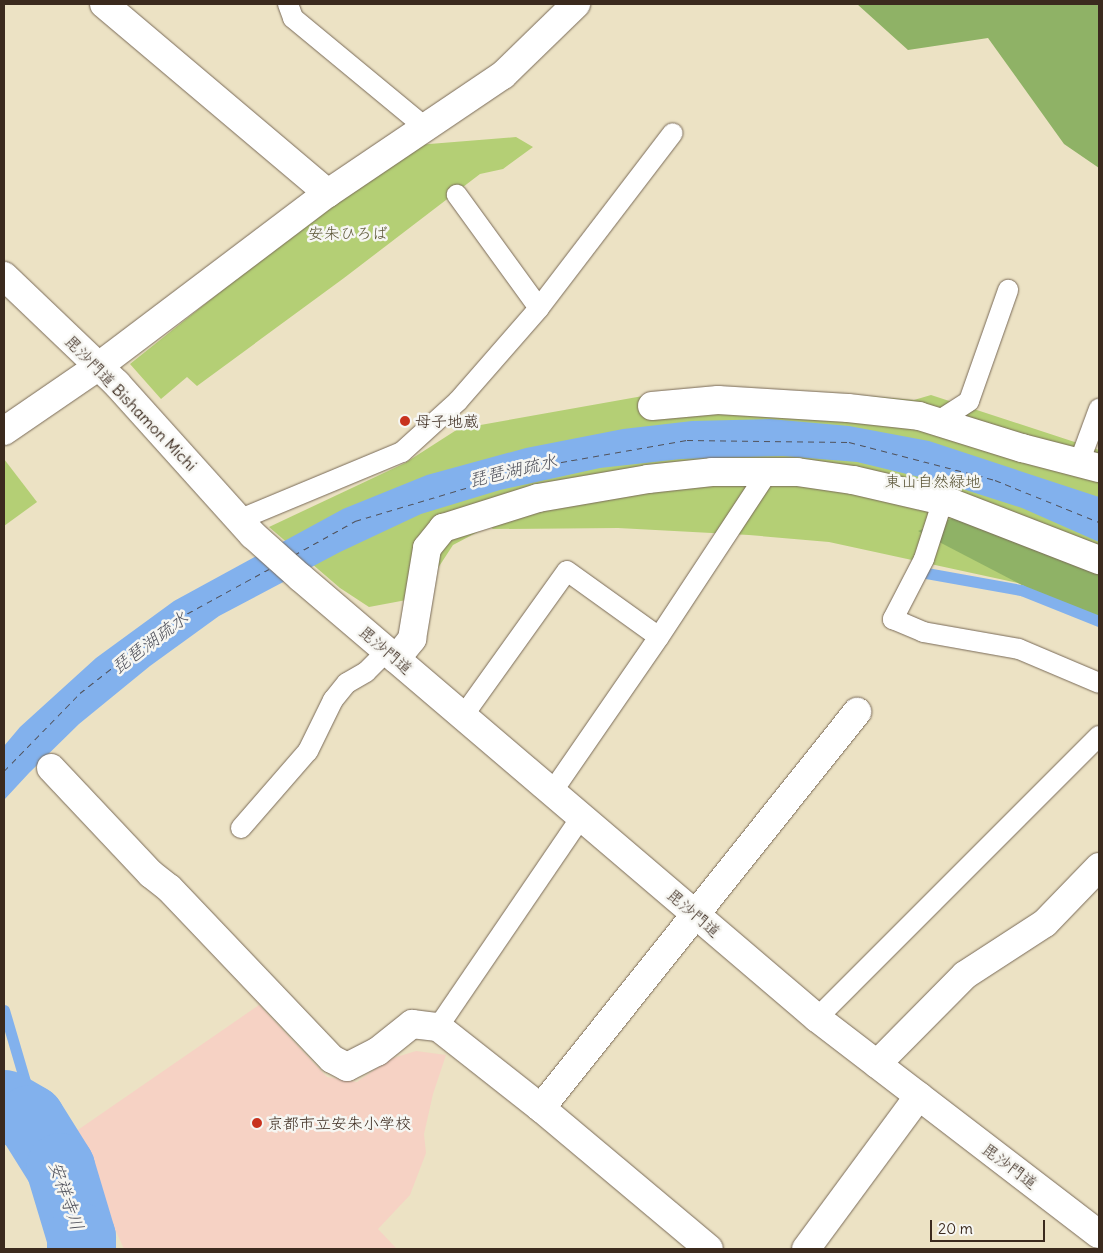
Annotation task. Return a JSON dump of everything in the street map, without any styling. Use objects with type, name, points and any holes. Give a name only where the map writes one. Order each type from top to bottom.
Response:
[{"type":"street","points":[[104,4],[328,193]]},
{"type":"street","points":[[4,431],[99,366],[328,193],[503,75],[576,4]]},
{"type":"street","name":"毘沙門道 Bishamon Michi","points":[[4,276],[99,366],[247,527],[300,577]]},
{"type":"street","points":[[652,406],[718,400],[848,408],[919,416],[1089,465]]},
{"type":"street","points":[[392,655],[412,639],[427,548],[443,528],[538,498],[648,479],[712,472],[797,472],[853,480],[943,500],[1099,560]]},
{"type":"street","name":"毘沙門道","points":[[300,577],[817,1018],[1099,1234]]},
{"type":"street","points":[[541,1108],[857,712]]},
{"type":"street","points":[[52,768],[151,874],[169,888],[332,1059],[347,1066],[377,1052],[412,1024],[438,1027],[541,1108],[709,1249]]},
{"type":"street","points":[[877,1064],[965,974],[1045,923],[1099,866]]},
{"type":"street","points":[[806,1249],[919,1096]]},
{"type":"lane","points":[[288,4],[293,18],[426,128]]},
{"type":"lane","points":[[247,527],[297,494],[363,470],[402,452],[458,401],[539,308],[673,133]]},
{"type":"lane","points":[[457,195],[539,308]]},
{"type":"lane","points":[[937,422],[969,401],[1008,290]]},
{"type":"lane","points":[[1089,465],[1099,409]]},
{"type":"lane","points":[[552,792],[659,637],[767,473]]},
{"type":"lane","points":[[943,500],[924,559],[893,619],[923,632],[1019,649],[1099,683]]},
{"type":"lane","points":[[463,716],[567,571],[659,637]]},
{"type":"lane","points":[[241,828],[308,751],[333,700],[347,683],[392,655]]},
{"type":"lane","points":[[817,1018],[1099,736]]},
{"type":"lane","points":[[438,1027],[581,817]]},
{"type":"shaded area","name":"京都市立安朱小学校","points":[[259,1005],[327,1077],[357,1082],[390,1059],[416,1051],[446,1055],[433,1094],[424,1134],[426,1153],[410,1195],[378,1229],[397,1249],[124,1249],[72,1134]]},
{"type":"green space","points":[[857,4],[1099,4],[1099,168],[1064,144],[988,38],[908,50]]},
{"type":"green space","name":"安朱ひろば","points":[[516,137],[533,147],[503,169],[480,174],[344,278],[197,386],[187,377],[161,399],[130,364],[325,208],[417,145]]},
{"type":"green space","name":"東山自然緑地","points":[[764,392],[835,393],[914,400],[931,395],[1099,450],[1099,615],[1018,583],[829,542],[749,535],[618,528],[493,529],[489,526],[453,545],[438,568],[433,595],[369,607],[340,588],[269,527],[405,463],[458,429],[643,396]]},
{"type":"green space","points":[[4,459],[37,502],[4,526]]},
{"type":"green space","points":[[956,517],[1099,569],[1099,625],[918,531]]},
{"type":"water","name":"琵琶湖疏水","points":[[770,419],[849,426],[929,441],[1099,497],[1099,542],[1022,508],[944,483],[857,462],[783,456],[681,459],[600,468],[500,490],[421,514],[340,552],[219,616],[150,666],[79,724],[4,800],[4,746],[20,727],[96,658],[174,601],[343,509],[427,475],[526,448],[623,429],[692,421]]},
{"type":"waterway","points":[[915,571],[1021,590],[1099,621]]},
{"type":"waterway","points":[[4,1010],[31,1102],[30,1119]]},
{"type":"waterway","name":"安祥寺川","points":[[4,1104],[30,1119],[60,1167],[81,1237],[81,1249]]},
{"type":"ferry route","points":[[294,555],[355,521],[539,466],[687,440],[849,442],[995,480],[1099,522]]},
{"type":"ferry route","points":[[4,771],[80,693],[168,624],[269,569]]},
{"type":"place","name":"母子地蔵","points":[[405,421]]},
{"type":"place","name":"京都市立安朱小学校","points":[[257,1123]]}]
